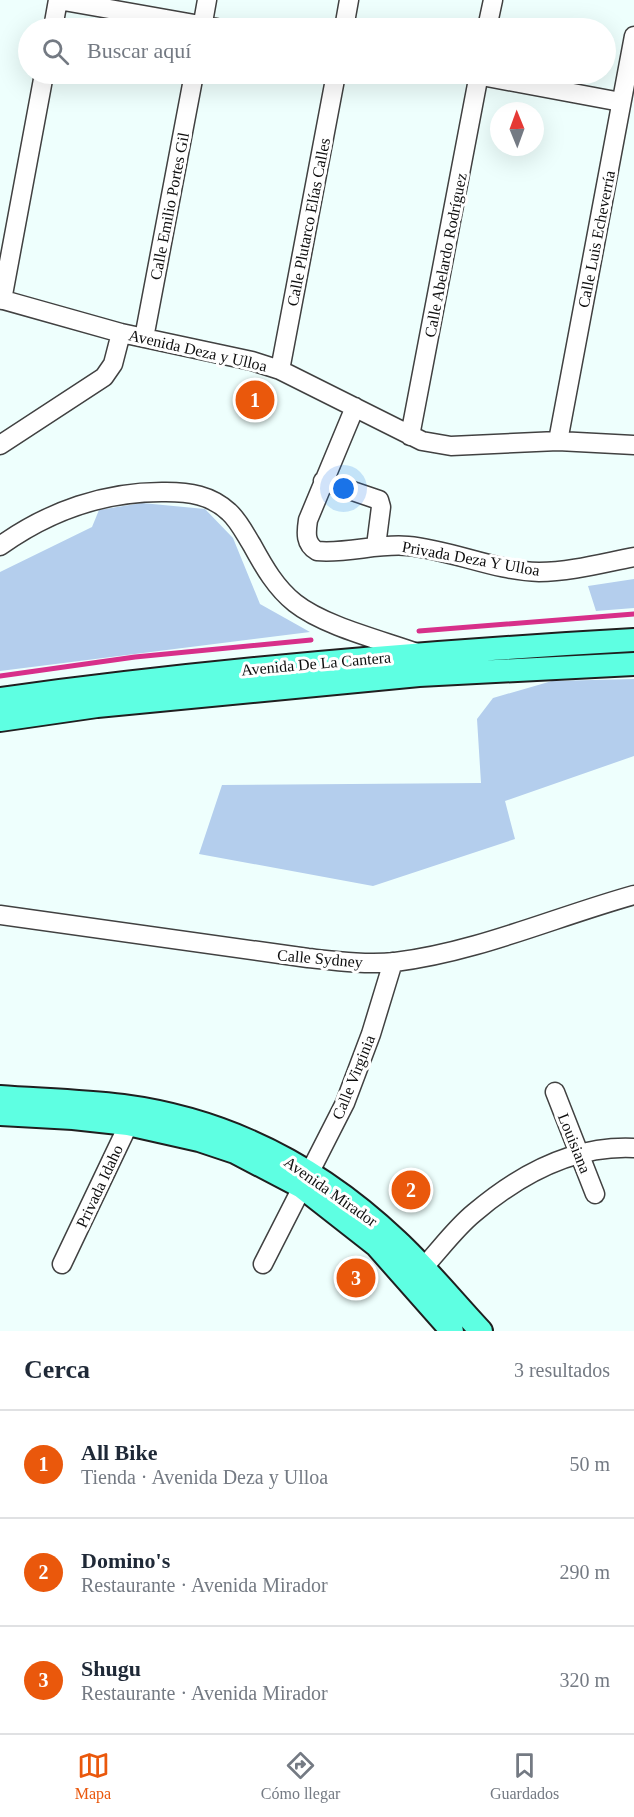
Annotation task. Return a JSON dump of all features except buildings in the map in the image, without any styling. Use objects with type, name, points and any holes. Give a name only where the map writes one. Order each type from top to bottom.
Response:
[{"type":"main road","name":"Avenida De La Cantera","points":[[0,699],[233,671],[421,654],[634,640]]},
{"type":"main road","name":"Avenida De La Cantera","points":[[0,720],[97,706],[419,675],[634,664]]},
{"type":"main road","name":"Avenida Mirador","points":[[0,1097],[86,1102],[132,1116]]},
{"type":"main road","name":"Avenida Mirador","points":[[0,1114],[74,1118],[132,1116],[200,1123],[281,1155],[305,1179],[370,1217],[416,1275],[452,1331]]},
{"type":"main road","name":"Avenida Mirador","points":[[416,1275],[481,1331]]},
{"type":"street","points":[[55,18],[58,0],[154,18]]},
{"type":"street","points":[[207,0],[207,18]]},
{"type":"street","points":[[346,18],[349,0]]},
{"type":"street","points":[[489,18],[493,0]]},
{"type":"street","name":"Calle Luis Echeverría","points":[[558,441],[634,36]]},
{"type":"street","points":[[1,300],[42,84]]},
{"type":"street","name":"Calle Emilio Portes Gil","points":[[144,338],[192,84]]},
{"type":"street","name":"Calle Plutarco Elías Calles","points":[[280,370],[334,84]]},
{"type":"street","name":"Calle Abelardo Rodríguez","points":[[410,436],[474,84]]},
{"type":"street","points":[[528,84],[621,102]]},
{"type":"street","name":"Avenida Deza y Ulloa","points":[[1,300],[121,333],[280,370],[422,441],[451,446],[558,441],[634,446]]},
{"type":"street","points":[[0,445],[104,377],[116,356],[121,333]]},
{"type":"street","points":[[354,407],[323,481],[379,500],[381,507],[376,546]]},
{"type":"street","name":"Privada Deza Y Ulloa","points":[[323,481],[308,520],[309,544],[317,551],[376,546],[420,547],[513,569],[539,572],[557,571],[634,557]]},
{"type":"street","points":[[0,546],[37,523],[70,508],[101,498],[151,492],[189,493],[203,496],[231,513],[273,580],[296,604],[333,623],[421,654]]},
{"type":"street","name":"Calle Sydney","points":[[0,915],[308,958],[393,962],[428,957],[467,947],[634,895]]},
{"type":"street","name":"Calle Virginia","points":[[263,1264],[345,1103],[393,962]]},
{"type":"street","name":"Louisiana","points":[[555,1092],[595,1194]]},
{"type":"street","name":"Privada Idaho","points":[[62,1264],[132,1116]]},
{"type":"street","points":[[416,1275],[474,1213],[537,1170],[579,1153],[614,1147],[634,1148]]},
{"type":"shaded area","points":[[142,503],[205,509],[233,538],[260,604],[310,632],[0,671],[0,572],[92,527],[99,510]]},
{"type":"shaded area","points":[[634,579],[634,608],[596,611],[588,586]]},
{"type":"shaded area","points":[[634,679],[634,756],[505,801],[515,839],[373,886],[199,854],[222,785],[481,783],[477,719],[493,698],[552,681]]},
{"type":"waterway","points":[[419,631],[634,614]]},
{"type":"waterway","points":[[0,676],[135,657],[311,640]]},
{"type":"place","name":"All Bike","points":[[255,400]]},
{"type":"place","name":"Domino's","points":[[411,1190]]},
{"type":"place","name":"Shugu","points":[[356,1278]]}]
